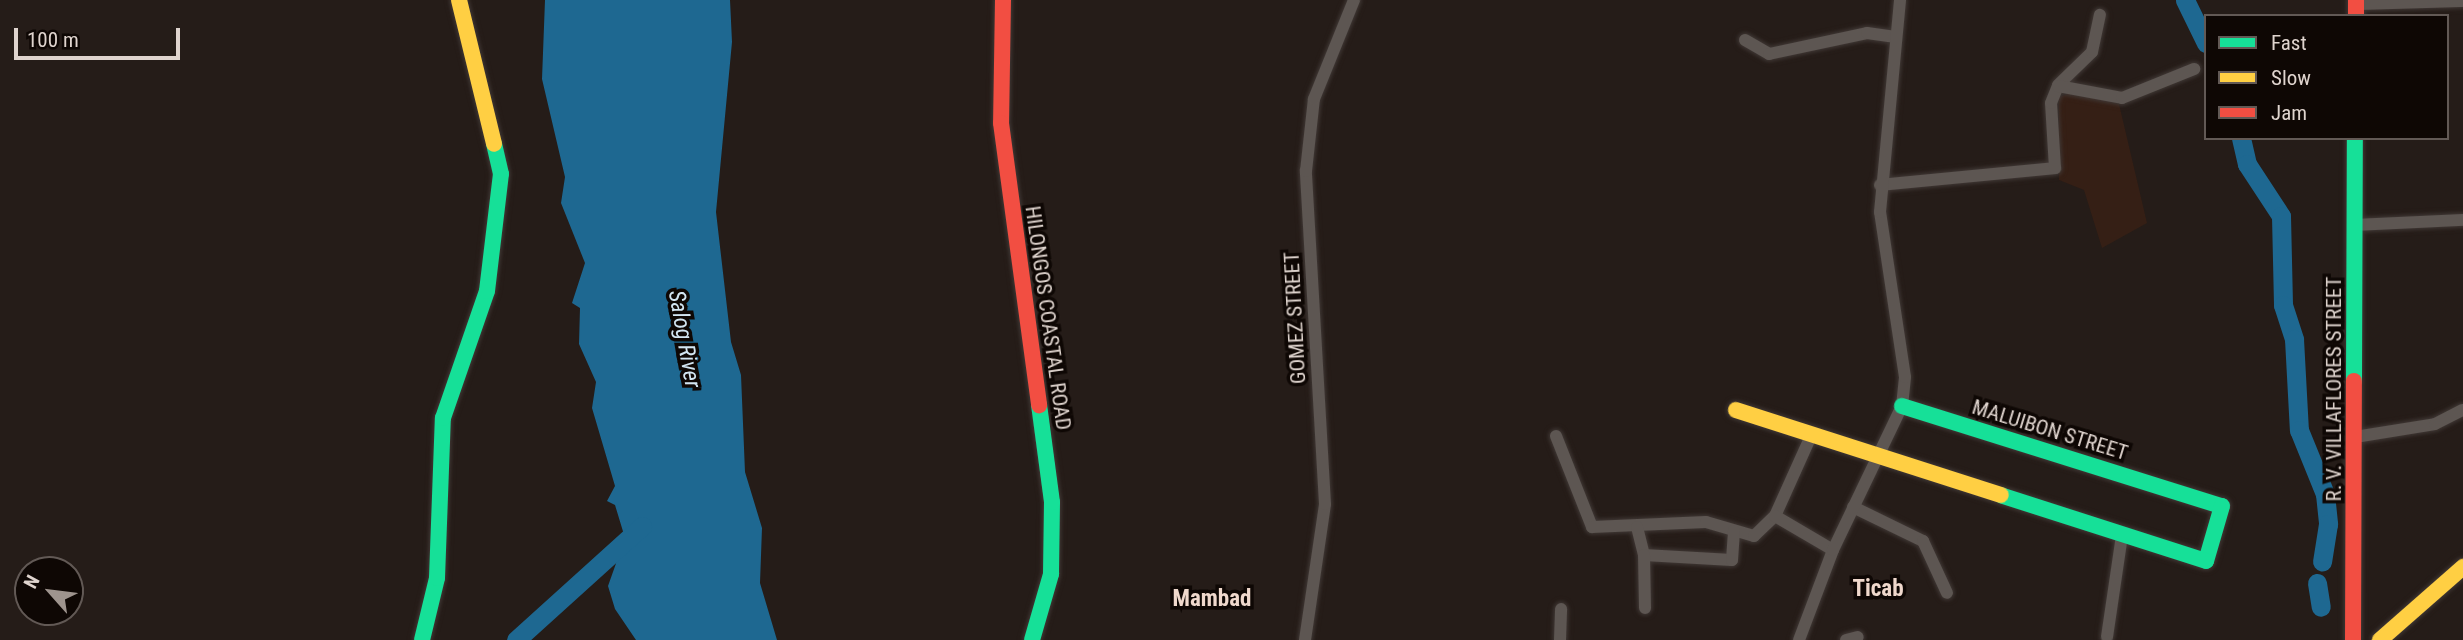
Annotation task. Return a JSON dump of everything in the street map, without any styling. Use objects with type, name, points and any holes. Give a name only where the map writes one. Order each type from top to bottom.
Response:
[{"type":"street","points":[[422,640],[437,579],[443,418],[487,291],[501,174],[459,0]]},
{"type":"street","name":"HILONGOS COASTAL ROAD","points":[[1003,0],[1001,123],[1052,502],[1051,574],[1032,640]]},
{"type":"street","name":"GOMEZ STREET","points":[[1305,640],[1325,504],[1306,171],[1314,99],[1353,0]]},
{"type":"street","points":[[1799,640],[1833,550],[1902,406],[1905,377],[1880,186],[1900,0]]},
{"type":"street","points":[[2356,7],[2463,1]]},
{"type":"street","points":[[1880,186],[2055,168],[2051,103],[2058,86],[2092,52],[2100,15]]},
{"type":"street","points":[[1745,40],[1769,54],[1867,33],[1896,37]]},
{"type":"street","points":[[2058,86],[2122,98],[2194,69]]},
{"type":"street","name":"R. V. VILLAFLORES STREET","points":[[2353,640],[2356,140]]},
{"type":"street","points":[[2355,225],[2463,220]]},
{"type":"street","name":"MALUIBON STREET","points":[[1902,406],[2222,506],[2206,561],[2122,536]]},
{"type":"street","points":[[1736,410],[2122,536],[2107,637]]},
{"type":"street","points":[[2355,437],[2435,424],[2463,410]]},
{"type":"street","points":[[1556,436],[1588,524],[1637,527],[1706,522],[1754,536],[1775,516],[1811,436]]},
{"type":"street","points":[[1853,507],[1923,541],[1947,593]]},
{"type":"street","points":[[1775,516],[1833,550]]},
{"type":"street","points":[[1637,527],[1644,555],[1646,608]]},
{"type":"street","points":[[1644,555],[1731,560],[1734,531]]},
{"type":"street","points":[[2380,640],[2463,567]]},
{"type":"street","points":[[1560,640],[1561,609]]},
{"type":"shaded area","points":[[2080,90],[2119,104],[2147,223],[2102,248],[2084,190],[2059,180],[2059,97]]},
{"type":"water","name":"Salog River","points":[[545,0],[730,0],[732,42],[716,212],[731,342],[741,375],[745,472],[762,528],[760,583],[777,640],[636,640],[615,609],[608,586],[625,538],[615,505],[607,501],[615,486],[592,408],[596,382],[579,344],[580,308],[572,303],[585,263],[561,203],[565,177],[542,79]]},
{"type":"waterway","points":[[2185,0],[2204,39]]},
{"type":"waterway","points":[[2241,140],[2247,164],[2281,216],[2283,305],[2294,339],[2299,430],[2325,494],[2328,524],[2322,562]]},
{"type":"waterway","points":[[516,640],[642,526]]},
{"type":"waterway","points":[[2317,583],[2321,607]]},
{"type":"traffic: fast","points":[[2354,381],[2355,140]]},
{"type":"traffic: fast","points":[[422,640],[437,578],[443,418],[487,291],[501,174],[494,144]]},
{"type":"traffic: fast","points":[[1032,640],[1051,574],[1052,502],[1039,405]]},
{"type":"traffic: fast","points":[[1902,406],[2222,506],[2206,561],[2001,495]]},
{"type":"traffic: slow","points":[[459,0],[494,144]]},
{"type":"traffic: slow","points":[[1736,410],[2001,495]]},
{"type":"traffic: slow","points":[[2380,640],[2463,567]]},
{"type":"traffic: jam","points":[[1003,0],[1001,123],[1039,405]]},
{"type":"traffic: jam","points":[[2356,0],[2356,14]]},
{"type":"traffic: jam","points":[[2353,640],[2354,381]]},
{"type":"district","name":"Ticab","points":[[1878,589]]},
{"type":"district","name":"Mambad","points":[[1212,599]]}]
